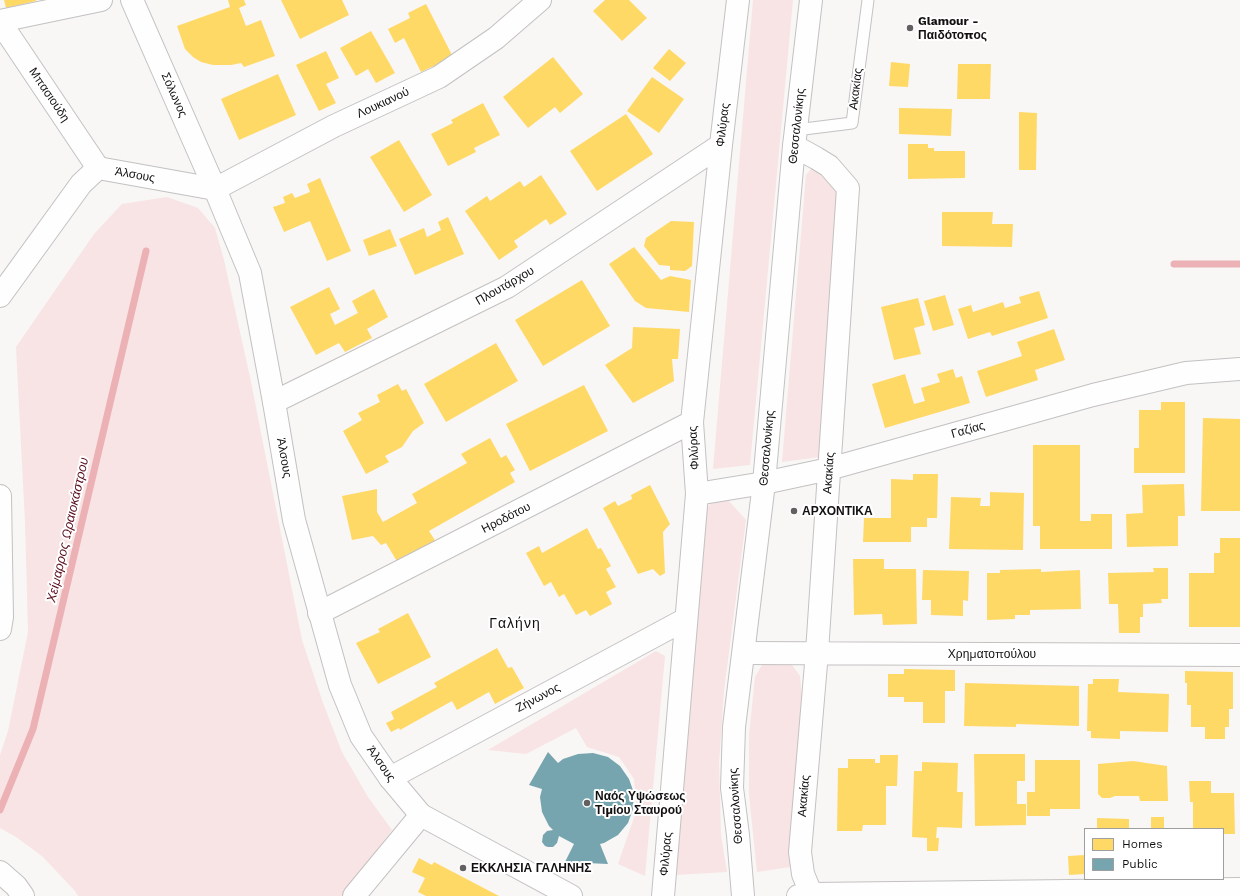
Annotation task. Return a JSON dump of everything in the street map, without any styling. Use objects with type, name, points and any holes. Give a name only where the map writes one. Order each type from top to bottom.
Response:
[{"type":"street","points":[[0,21],[101,0]]},
{"type":"street","name":"Σόλωνος","points":[[132,0],[215,189]]},
{"type":"street","name":"Λουκιανού","points":[[215,189],[334,126],[439,77],[496,38],[540,0]]},
{"type":"street","name":"Φιλύρας","points":[[663,896],[697,494],[692,422],[738,0]]},
{"type":"street","name":"Θεσσαλονίκης","points":[[743,896],[738,835],[732,788],[734,727],[764,484],[795,138],[811,0]]},
{"type":"street","name":"Μπασιούδη","points":[[0,21],[98,168]]},
{"type":"street","name":"Ακακίας","points":[[795,138],[816,158],[829,166],[848,188],[817,652],[800,852],[807,895]]},
{"type":"street","name":"Πλουτάρχου","points":[[274,402],[507,287],[721,145]]},
{"type":"street","name":"Άλσους","points":[[0,296],[81,184],[98,168],[215,189],[250,273],[294,520],[340,686],[361,736],[390,778],[421,815],[571,896]]},
{"type":"street","name":"Γαζίας","points":[[697,494],[764,484],[829,469],[1093,395],[1186,373],[1240,369]]},
{"type":"street","name":"Ηροδότου","points":[[319,613],[692,422]]},
{"type":"street","points":[[0,496],[1,621]]},
{"type":"street","name":"Ζήνωνος","points":[[390,778],[686,619]]},
{"type":"street","name":"Χρηματοπούλου","points":[[744,652],[1240,655]]},
{"type":"street","points":[[354,896],[421,815]]},
{"type":"street","points":[[0,872],[16,886],[22,896]]},
{"type":"street","points":[[807,895],[1240,889]]},
{"type":"lane","name":"Ακακίας","points":[[795,138],[852,122],[868,0]]},
{"type":"shaded area","points":[[753,0],[793,0],[750,465],[713,469]]},
{"type":"shaded area","points":[[811,169],[818,169],[841,196],[820,457],[782,462],[806,175]]},
{"type":"shaded area","points":[[167,197],[198,208],[215,228],[224,260],[250,377],[302,640],[323,703],[342,752],[368,797],[392,830],[342,896],[78,896],[42,856],[16,837],[0,828],[0,755],[8,731],[28,632],[25,522],[16,347],[94,234],[122,204]]},
{"type":"shaded area","points":[[728,500],[746,520],[724,691],[719,764],[721,835],[727,872],[675,875],[704,513],[711,503]]},
{"type":"shaded area","points":[[656,651],[665,656],[645,876],[618,864],[637,809],[634,779],[619,757],[587,747],[576,728],[526,754],[488,750]]},
{"type":"shaded area","points":[[766,658],[790,662],[800,676],[802,698],[790,867],[757,872],[749,795],[749,735],[755,677]]},
{"type":"building: Homes","points":[[4,0],[36,0],[36,1],[6,8]]},
{"type":"building: Homes","points":[[228,0],[244,0],[246,5],[239,8],[246,26],[261,20],[275,56],[244,67],[241,63],[231,65],[213,65],[201,62],[185,49],[177,26],[230,7]]},
{"type":"building: Homes","points":[[281,0],[342,0],[349,15],[300,39]]},
{"type":"building: Homes","points":[[605,0],[629,0],[647,18],[622,41],[593,11]]},
{"type":"building: Homes","points":[[426,4],[453,57],[421,72],[404,38],[395,43],[388,29],[410,18],[408,13]]},
{"type":"building: Homes","points":[[371,31],[395,73],[376,83],[368,69],[356,76],[340,48]]},
{"type":"building: Homes","points":[[669,49],[686,63],[670,81],[653,68]]},
{"type":"building: Homes","points":[[326,51],[339,78],[326,84],[336,103],[319,111],[296,65]]},
{"type":"building: Homes","points":[[553,57],[583,94],[560,113],[555,107],[528,128],[503,97]]},
{"type":"building: Homes","points":[[891,62],[910,64],[908,87],[889,86]]},
{"type":"building: Homes","points":[[958,64],[991,64],[990,99],[957,99]]},
{"type":"building: Homes","points":[[278,74],[296,115],[239,140],[221,99]]},
{"type":"building: Homes","points":[[652,77],[684,99],[659,133],[627,111]]},
{"type":"building: Homes","points":[[483,103],[500,135],[474,148],[476,152],[448,166],[431,134],[453,123],[451,120]]},
{"type":"building: Homes","points":[[899,108],[952,109],[951,136],[899,134]]},
{"type":"building: Homes","points":[[1019,112],[1037,113],[1036,170],[1019,170]]},
{"type":"building: Homes","points":[[626,114],[653,154],[597,191],[570,151]]},
{"type":"building: Homes","points":[[399,140],[432,195],[404,212],[370,157]]},
{"type":"building: Homes","points":[[908,144],[928,144],[928,148],[934,148],[934,151],[965,151],[965,178],[908,179]]},
{"type":"building: Homes","points":[[541,175],[567,214],[550,225],[546,219],[514,241],[518,247],[499,260],[465,211],[487,196],[490,201],[520,181],[524,187]]},
{"type":"building: Homes","points":[[320,178],[351,251],[327,261],[310,221],[284,232],[273,207],[285,203],[283,197],[292,193],[295,198],[310,192],[307,184]]},
{"type":"building: Homes","points":[[942,212],[993,212],[992,224],[1013,224],[1012,247],[942,246]]},
{"type":"building: Homes","points":[[448,217],[464,254],[415,275],[399,239],[424,228],[427,237],[441,230],[438,222]]},
{"type":"building: Homes","points":[[671,221],[694,222],[692,266],[685,271],[670,270],[670,266],[659,265],[644,246],[646,238]]},
{"type":"building: Homes","points":[[390,229],[397,246],[369,256],[363,240]]},
{"type":"building: Homes","points":[[634,247],[661,280],[670,276],[691,280],[689,312],[646,308],[635,301],[609,264]]},
{"type":"building: Homes","points":[[582,280],[610,326],[543,366],[515,320]]},
{"type":"building: Homes","points":[[329,287],[340,309],[330,314],[335,325],[358,313],[352,301],[374,289],[388,317],[367,329],[372,338],[345,352],[339,343],[316,355],[290,307]]},
{"type":"building: Homes","points":[[1039,291],[1048,318],[992,336],[990,332],[968,339],[958,309],[971,305],[973,312],[1003,302],[1005,308],[1021,303],[1019,297]]},
{"type":"building: Homes","points":[[945,295],[954,325],[933,331],[924,301]]},
{"type":"building: Homes","points":[[918,298],[925,325],[914,328],[921,354],[894,360],[881,307]]},
{"type":"building: Homes","points":[[633,327],[680,329],[678,359],[672,359],[674,381],[633,403],[605,365],[632,348]]},
{"type":"building: Homes","points":[[1054,329],[1065,360],[1035,370],[1038,380],[986,397],[977,371],[1022,356],[1017,342]]},
{"type":"building: Homes","points":[[496,343],[518,381],[446,422],[424,384]]},
{"type":"building: Homes","points":[[953,369],[956,378],[962,376],[970,403],[885,428],[872,384],[905,374],[914,404],[925,401],[921,388],[940,382],[937,374]]},
{"type":"building: Homes","points":[[398,384],[402,391],[406,389],[424,423],[413,431],[402,447],[385,456],[389,462],[366,474],[343,431],[362,420],[358,413],[380,402],[377,395]]},
{"type":"building: Homes","points":[[584,385],[608,431],[530,471],[506,424]]},
{"type":"building: Homes","points":[[1161,402],[1185,402],[1185,473],[1134,473],[1134,448],[1139,448],[1139,410],[1161,410]]},
{"type":"building: Homes","points":[[1203,418],[1240,419],[1240,511],[1201,511]]},
{"type":"building: Homes","points":[[490,438],[501,458],[506,455],[515,470],[510,473],[515,482],[429,531],[436,542],[398,563],[386,543],[381,545],[373,536],[352,540],[342,496],[377,489],[377,512],[383,522],[417,503],[412,494],[467,463],[461,454]]},
{"type":"building: Homes","points":[[1033,445],[1080,445],[1080,521],[1091,521],[1091,514],[1112,514],[1112,549],[1040,549],[1040,526],[1033,526]]},
{"type":"building: Homes","points":[[913,474],[938,474],[937,518],[927,518],[927,527],[911,527],[911,542],[863,542],[864,518],[891,518],[891,479],[913,480]]},
{"type":"building: Homes","points":[[1184,484],[1185,516],[1178,516],[1178,546],[1127,547],[1126,514],[1143,513],[1142,485]]},
{"type":"building: Homes","points":[[650,485],[670,524],[663,532],[665,573],[660,576],[653,569],[638,574],[603,508],[615,501],[618,506],[632,499],[631,495]]},
{"type":"building: Homes","points":[[990,492],[1024,493],[1023,550],[949,549],[951,497],[981,498],[980,506],[990,506]]},
{"type":"building: Homes","points":[[587,528],[598,549],[601,548],[611,566],[606,569],[616,587],[606,592],[612,604],[590,616],[586,610],[576,615],[564,594],[559,597],[551,582],[544,586],[526,553],[539,546],[542,553]]},
{"type":"building: Homes","points":[[1220,538],[1240,538],[1240,627],[1189,627],[1189,573],[1214,573],[1214,553],[1220,553]]},
{"type":"building: Homes","points":[[853,559],[884,559],[884,569],[916,569],[917,624],[883,625],[882,614],[854,615]]},
{"type":"building: Homes","points":[[1153,568],[1168,568],[1168,599],[1161,599],[1162,603],[1143,604],[1143,617],[1140,617],[1140,633],[1119,633],[1118,604],[1109,604],[1108,573],[1154,572]]},
{"type":"building: Homes","points":[[1041,569],[1041,572],[1080,570],[1081,609],[1030,610],[1030,615],[1015,615],[1015,619],[987,620],[987,573],[1000,573],[1000,570]]},
{"type":"building: Homes","points":[[923,570],[969,571],[968,601],[963,600],[963,616],[931,615],[931,600],[922,600]]},
{"type":"building: Homes","points":[[408,613],[431,657],[378,684],[356,643],[380,632],[378,629]]},
{"type":"building: Homes","points":[[497,648],[508,668],[512,667],[524,688],[495,704],[489,692],[457,710],[452,701],[400,730],[399,728],[391,732],[386,723],[394,719],[391,712],[437,687],[434,683]]},
{"type":"building: Homes","points":[[904,669],[955,670],[955,691],[945,691],[945,723],[923,723],[923,702],[904,702],[904,697],[888,697],[888,674],[904,674]]},
{"type":"building: Homes","points":[[1185,671],[1233,672],[1233,709],[1229,709],[1229,727],[1225,727],[1225,739],[1205,739],[1205,727],[1191,727],[1191,705],[1187,705],[1187,683],[1185,683]]},
{"type":"building: Homes","points":[[1093,679],[1119,679],[1118,692],[1169,694],[1168,732],[1120,731],[1120,739],[1091,738],[1091,731],[1087,731],[1088,684],[1093,684]]},
{"type":"building: Homes","points":[[965,683],[1079,686],[1079,726],[1016,724],[1016,727],[964,726]]},
{"type":"building: Homes","points":[[974,754],[1025,754],[1025,781],[1017,781],[1017,804],[1026,804],[1026,825],[975,826]]},
{"type":"building: Homes","points":[[880,755],[898,755],[897,786],[886,786],[886,825],[863,825],[862,831],[837,831],[838,768],[848,768],[848,759],[875,759],[875,763],[880,763]]},
{"type":"building: Homes","points":[[1035,760],[1080,760],[1080,809],[1050,809],[1050,816],[1027,816],[1027,792],[1035,792]]},
{"type":"building: Homes","points":[[1133,761],[1167,766],[1168,801],[1140,801],[1139,796],[1115,796],[1110,798],[1102,798],[1098,794],[1098,764]]},
{"type":"building: Homes","points":[[922,762],[958,763],[957,792],[963,792],[962,828],[937,827],[936,838],[939,838],[938,851],[927,851],[927,838],[912,837],[914,771],[922,771]]},
{"type":"building: Homes","points":[[1189,781],[1211,781],[1211,793],[1234,793],[1235,834],[1224,834],[1224,828],[1193,828],[1193,802],[1190,802]]},
{"type":"building: Homes","points":[[1151,817],[1164,817],[1164,828],[1151,828]]},
{"type":"building: Homes","points":[[1097,818],[1129,819],[1129,828],[1097,828]]},
{"type":"building: Homes","points":[[1084,855],[1084,874],[1069,875],[1068,856]]},
{"type":"building: Homes","points":[[419,858],[432,865],[434,862],[499,896],[426,896],[418,892],[425,878],[412,872]]},
{"type":"building: Public","name":"Ναός Υψώσεως Τιμίου Σταυρού","points":[[548,752],[558,763],[563,759],[578,754],[593,753],[608,757],[620,766],[629,779],[634,793],[633,809],[628,823],[618,835],[600,844],[608,864],[565,862],[574,844],[559,836],[557,843],[553,847],[545,846],[542,842],[543,835],[547,831],[553,830],[549,826],[542,812],[540,797],[542,789],[529,785]]},
{"type":"waterway","name":"Χείμαρρος Ωραιοκάστρου","points":[[0,810],[33,729],[146,251]]},
{"type":"waterway","points":[[1174,264],[1240,264]]},
{"type":"place","name":"Glamour - Παιδότοπος","points":[[910,28]]},
{"type":"place","name":"ΑΡΧΟΝΤΙΚΑ","points":[[794,511]]},
{"type":"place","name":"Ναός Υψώσεως Τιμίου Σταυρού","points":[[587,803]]},
{"type":"place","name":"ΕΚΚΛΗΣΙΑ ΓΑΛΗΝΗΣ","points":[[463,868]]},
{"type":"district","name":"Γαλήνη","points":[[515,624]]}]
